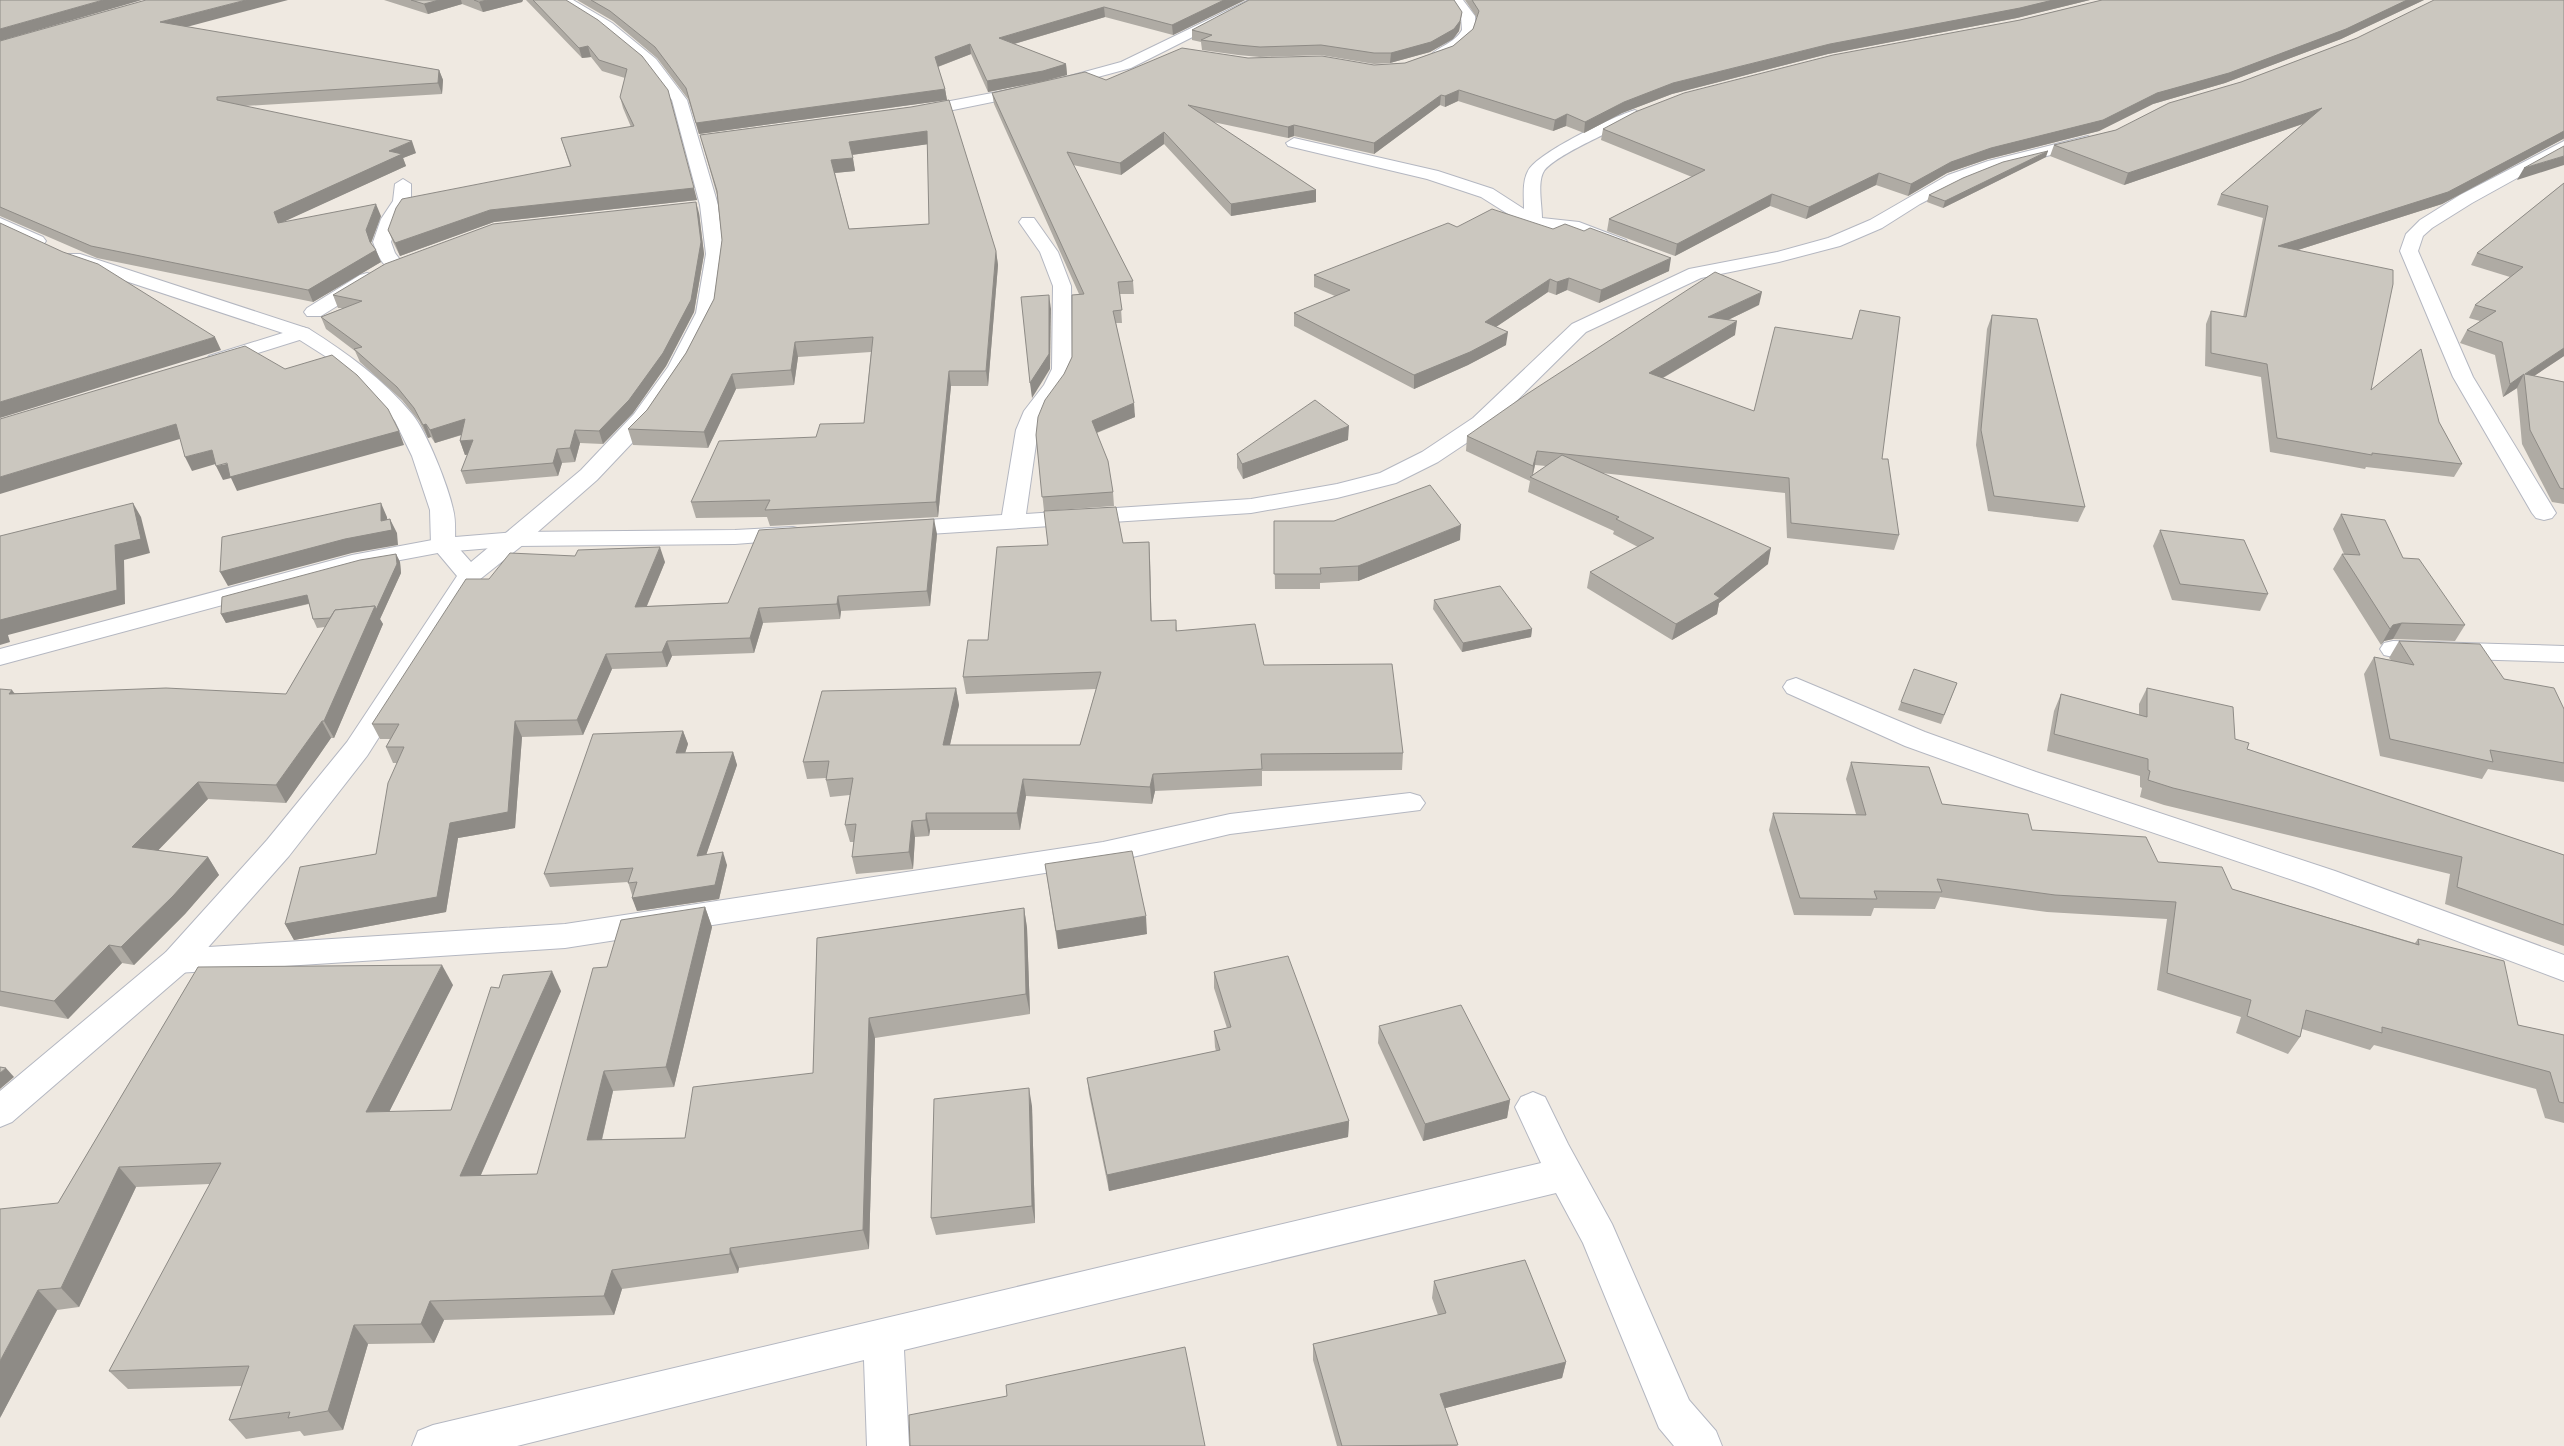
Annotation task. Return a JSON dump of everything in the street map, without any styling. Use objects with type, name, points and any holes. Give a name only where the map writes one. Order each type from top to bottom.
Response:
[{"type":"street","points":[[0,1112],[177,961],[278,848],[357,750],[405,672],[470,575],[589,475],[642,419],[678,367],[706,314],[715,254],[700,206],[697,142],[679,100],[651,62],[607,26],[564,0]]},
{"type":"street","points":[[904,114],[979,102],[1046,88],[1126,65],[1259,0]]},
{"type":"street","points":[[1423,62],[1447,52],[1464,38],[1470,28],[1469,17],[1456,0]]},
{"type":"street","points":[[1158,49],[1186,53]]},
{"type":"street","points":[[1533,222],[1532,181],[1537,168],[1566,150],[1628,118],[1652,108]]},
{"type":"street","points":[[874,530],[1251,506],[1337,491],[1388,478],[1430,457],[1481,423],[1580,328],[1696,273],[1779,257],[1834,242],[1876,224],[1914,200],[1954,180],[1994,164],[2106,136]]},
{"type":"street","points":[[1294,143],[1432,175],[1487,193],[1533,222],[1573,226],[1635,249]]},
{"type":"street","points":[[2544,513],[2462,377],[2410,251],[2415,234],[2426,224],[2466,199],[2564,146]]},
{"type":"street","points":[[395,265],[386,254],[382,242],[390,219],[402,201],[403,184]]},
{"type":"street","points":[[1013,522],[1027,430],[1035,411],[1054,386],[1062,369],[1062,286],[1049,252],[1028,222]]},
{"type":"street","points":[[0,223],[76,259],[302,333],[371,384],[405,419],[423,456],[442,510],[443,545],[470,575]]},
{"type":"street","points":[[314,312],[382,270],[412,258]]},
{"type":"street","points":[[1670,263],[1696,273]]},
{"type":"street","points":[[198,366],[302,333]]},
{"type":"street","points":[[0,657],[361,560],[443,545],[516,538],[735,537],[814,533]]},
{"type":"street","points":[[2393,649],[2564,654]]},
{"type":"street","points":[[1796,687],[1914,739],[2026,780],[2324,879],[2564,968]]},
{"type":"street","points":[[177,961],[565,936],[1103,853],[1230,824],[1410,803]]},
{"type":"street","points":[[1533,1107],[1599,1236],[1674,1414],[1701,1446]]},
{"type":"street","points":[[447,1445],[883,1336],[1526,1182],[1567,1175]]},
{"type":"street","points":[[883,1336],[888,1446]]},
{"type":"building","points":[[0,0],[103,0],[0,29]]},
{"type":"building","points":[[146,0],[246,0],[160,22],[439,70],[438,83],[217,97],[217,100],[412,141],[389,151],[402,154],[274,212],[278,223],[376,204],[366,230],[370,242],[376,250],[308,290],[91,246],[0,207],[0,41]]},
{"type":"building","points":[[411,0],[439,0],[424,4]]},
{"type":"building","points":[[533,0],[566,0],[598,20],[642,56],[668,90],[694,188],[490,210],[395,243],[388,230],[396,208],[402,199],[571,166],[561,138],[634,126],[620,97],[627,69],[599,60],[588,46],[579,48]]},
{"type":"building","points":[[591,0],[1224,0],[1172,25],[1104,7],[999,38],[1066,64],[1043,71],[987,81],[970,44],[935,57],[945,89],[696,123],[686,88],[655,47],[610,11]]},
{"type":"building","points":[[1249,0],[1454,0],[1462,12],[1460,21],[1454,29],[1431,42],[1391,53],[1374,53],[1321,45],[1260,47],[1238,45],[1201,40],[1212,35],[1192,30]]},
{"type":"building","points":[[1472,0],[2053,0],[1830,44],[1673,83],[1624,102],[1585,122],[1567,114],[1555,120],[1459,90],[1445,96],[1441,95],[1374,143],[1294,125],[1288,127],[1188,105],[1316,190],[1231,204],[1164,132],[1120,163],[1067,152],[1133,281],[1118,282],[1122,310],[1113,311],[1134,403],[1092,421],[1108,461],[1113,492],[1042,497],[1036,435],[1038,417],[1045,400],[1064,374],[1072,357],[1072,295],[1084,294],[992,93],[1085,72],[1106,80],[1182,48],[1248,58],[1322,56],[1374,65],[1405,63],[1453,46],[1473,29],[1479,11]]},
{"type":"building","points":[[2102,0],[2407,0],[2346,29],[2229,73],[2157,93],[2103,120],[1991,148],[1951,162],[1911,184],[1879,173],[1809,207],[1772,194],[1677,244],[1609,219],[1705,170],[1603,129],[1635,112],[1684,93],[1833,55],[2020,20]]},
{"type":"building","points":[[2434,0],[2564,0],[2564,131],[2448,192],[2278,246],[2393,270],[2393,284],[2371,390],[2421,349],[2439,422],[2462,464],[2372,453],[2372,455],[2277,438],[2267,364],[2211,353],[2211,311],[2246,317],[2268,206],[2221,194],[2322,108],[2128,173],[2054,145],[2116,130],[2169,103],[2241,82],[2357,38]]},
{"type":"building","points":[[949,100],[996,251],[986,371],[949,371],[936,502],[765,510],[770,500],[691,502],[719,441],[816,437],[820,424],[864,423],[873,337],[795,342],[791,370],[732,374],[704,432],[628,429],[647,410],[686,353],[714,299],[722,240],[717,191],[700,135],[911,107]],"holes":[[[927,131],[929,224],[849,229],[831,160],[853,158],[849,142]]]},
{"type":"building","points":[[2564,146],[2564,156],[2524,168]]},
{"type":"building","points":[[2048,151],[1945,201],[1929,195],[1963,178],[2003,162]]},
{"type":"building","points":[[2564,183],[2564,348],[2525,374],[2564,382],[2564,489],[2560,488],[2530,430],[2524,374],[2510,384],[2502,342],[2467,330],[2496,311],[2475,305],[2523,267],[2477,253]]},
{"type":"building","points":[[696,202],[701,242],[691,300],[663,353],[629,400],[599,431],[575,430],[570,448],[557,449],[553,463],[461,471],[473,440],[460,441],[465,419],[430,430],[426,424],[423,425],[414,408],[397,387],[354,349],[362,347],[321,317],[362,301],[333,295],[385,264],[493,224]]},
{"type":"building","points":[[1492,209],[1553,229],[1565,224],[1584,231],[1590,228],[1671,258],[1601,290],[1569,278],[1557,282],[1550,279],[1485,322],[1508,332],[1470,352],[1414,375],[1294,313],[1350,290],[1314,275],[1448,223],[1457,227]]},
{"type":"building","points":[[0,223],[63,252],[98,264],[215,337],[0,402]]},
{"type":"building","points":[[1715,272],[1762,292],[1708,317],[1737,321],[1649,373],[1754,411],[1775,327],[1852,339],[1860,310],[1900,317],[1882,459],[1888,459],[1899,535],[1791,523],[1789,478],[1537,451],[1533,466],[1467,436],[1527,394]]},
{"type":"building","points":[[1049,295],[1049,354],[1030,383],[1021,297]]},
{"type":"building","points":[[1992,315],[2037,319],[2085,507],[1994,496],[1981,430]]},
{"type":"building","points":[[245,346],[285,369],[332,355],[357,375],[388,409],[399,431],[230,477],[227,463],[216,466],[212,450],[185,457],[176,424],[0,477],[0,419]]},
{"type":"building","points":[[1315,400],[1349,426],[1242,464],[1237,454]]},
{"type":"building","points":[[1562,455],[1771,548],[1714,594],[1720,598],[1676,624],[1590,572],[1654,538],[1616,519],[1619,517],[1530,477]]},
{"type":"building","points":[[1430,485],[1461,525],[1358,566],[1320,568],[1321,574],[1274,574],[1274,521],[1334,521]]},
{"type":"building","points":[[133,503],[141,539],[115,545],[117,590],[0,620],[0,536]]},
{"type":"building","points":[[381,503],[381,521],[390,519],[392,530],[345,539],[220,572],[222,537]]},
{"type":"building","points":[[1116,507],[1123,543],[1149,542],[1151,621],[1176,620],[1176,631],[1255,624],[1264,665],[1392,664],[1403,753],[1261,754],[1262,769],[1153,774],[1150,787],[1023,779],[1017,813],[926,813],[926,820],[912,821],[909,852],[852,857],[856,824],[845,825],[853,778],[826,780],[829,761],[803,762],[822,691],[956,688],[943,745],[1080,745],[1101,672],[963,677],[968,640],[988,640],[997,547],[1048,545],[1044,511]]},
{"type":"building","points":[[2341,514],[2385,520],[2403,558],[2419,559],[2465,625],[2402,623],[2393,625],[2390,629],[2342,554],[2360,555]]},
{"type":"building","points":[[934,519],[927,591],[838,596],[837,604],[759,608],[750,638],[667,641],[662,652],[606,654],[577,720],[515,721],[508,812],[450,823],[437,897],[285,924],[300,867],[376,854],[388,783],[404,747],[386,747],[399,724],[372,724],[466,579],[489,579],[510,553],[575,556],[578,550],[660,547],[635,607],[728,603],[759,530]]},
{"type":"building","points":[[2160,530],[2244,540],[2268,594],[2180,584]]},
{"type":"building","points":[[396,554],[397,564],[376,610],[375,606],[335,610],[330,618],[313,619],[307,595],[221,614],[222,597],[360,560]]},
{"type":"building","points":[[1500,586],[1532,629],[1463,643],[1434,600]]},
{"type":"building","points":[[375,606],[324,721],[322,721],[276,785],[198,782],[132,847],[208,857],[173,896],[121,947],[109,945],[54,1001],[0,991],[0,689],[12,690],[9,694],[166,688],[286,694],[335,610]]},
{"type":"building","points":[[2399,641],[2480,644],[2504,679],[2554,688],[2564,709],[2564,763],[2490,750],[2493,762],[2390,739],[2374,657],[2414,665]]},
{"type":"building","points":[[1914,669],[1957,683],[1944,715],[1901,702]]},
{"type":"building","points":[[2147,688],[2233,707],[2235,739],[2249,743],[2247,749],[2564,855],[2564,925],[2457,887],[2462,857],[2173,788],[2148,780],[2150,771],[2148,770],[2148,759],[2054,734],[2061,694],[2147,717]]},
{"type":"building","points":[[683,731],[676,753],[733,752],[697,856],[723,852],[715,885],[632,898],[637,882],[628,883],[633,868],[544,874],[593,734]]},
{"type":"building","points":[[1851,762],[1929,767],[1942,804],[2028,814],[2032,830],[2146,837],[2158,862],[2222,867],[2232,889],[2419,945],[2418,939],[2504,961],[2518,1025],[2564,1035],[2564,1103],[2559,1102],[2550,1072],[2382,1027],[2382,1033],[2306,1010],[2300,1037],[2247,1016],[2251,1000],[2167,973],[2176,902],[2055,895],[1937,879],[1942,892],[1874,891],[1877,899],[1800,898],[1773,813],[1866,815]]},
{"type":"building","points":[[1132,851],[1146,916],[1056,931],[1045,864]]},
{"type":"building","points":[[705,907],[666,1067],[604,1071],[587,1140],[685,1138],[693,1087],[813,1073],[817,938],[1024,908],[1026,994],[869,1018],[863,1230],[730,1248],[730,1254],[612,1270],[604,1296],[430,1301],[421,1324],[354,1325],[328,1411],[288,1418],[290,1412],[229,1420],[249,1366],[109,1371],[221,1163],[119,1167],[61,1288],[38,1290],[0,1361],[0,1209],[58,1203],[198,967],[442,965],[366,1112],[451,1110],[491,987],[499,988],[503,975],[552,971],[460,1176],[537,1174],[593,968],[607,967],[621,920]]},
{"type":"building","points":[[1288,956],[1349,1121],[1107,1175],[1087,1078],[1220,1050],[1214,1031],[1231,1027],[1214,972]]},
{"type":"building","points":[[1461,1005],[1510,1100],[1425,1124],[1379,1026]]},
{"type":"building","points":[[0,1067],[6,1068],[0,1073]]},
{"type":"building","points":[[1029,1088],[1032,1206],[931,1218],[934,1099]]},
{"type":"building","points":[[1525,1260],[1566,1362],[1440,1394],[1458,1445],[1342,1446],[1313,1344],[1446,1313],[1434,1281]]},
{"type":"building","points":[[1185,1347],[1205,1446],[910,1446],[909,1415],[1007,1396],[1006,1385]]}]
